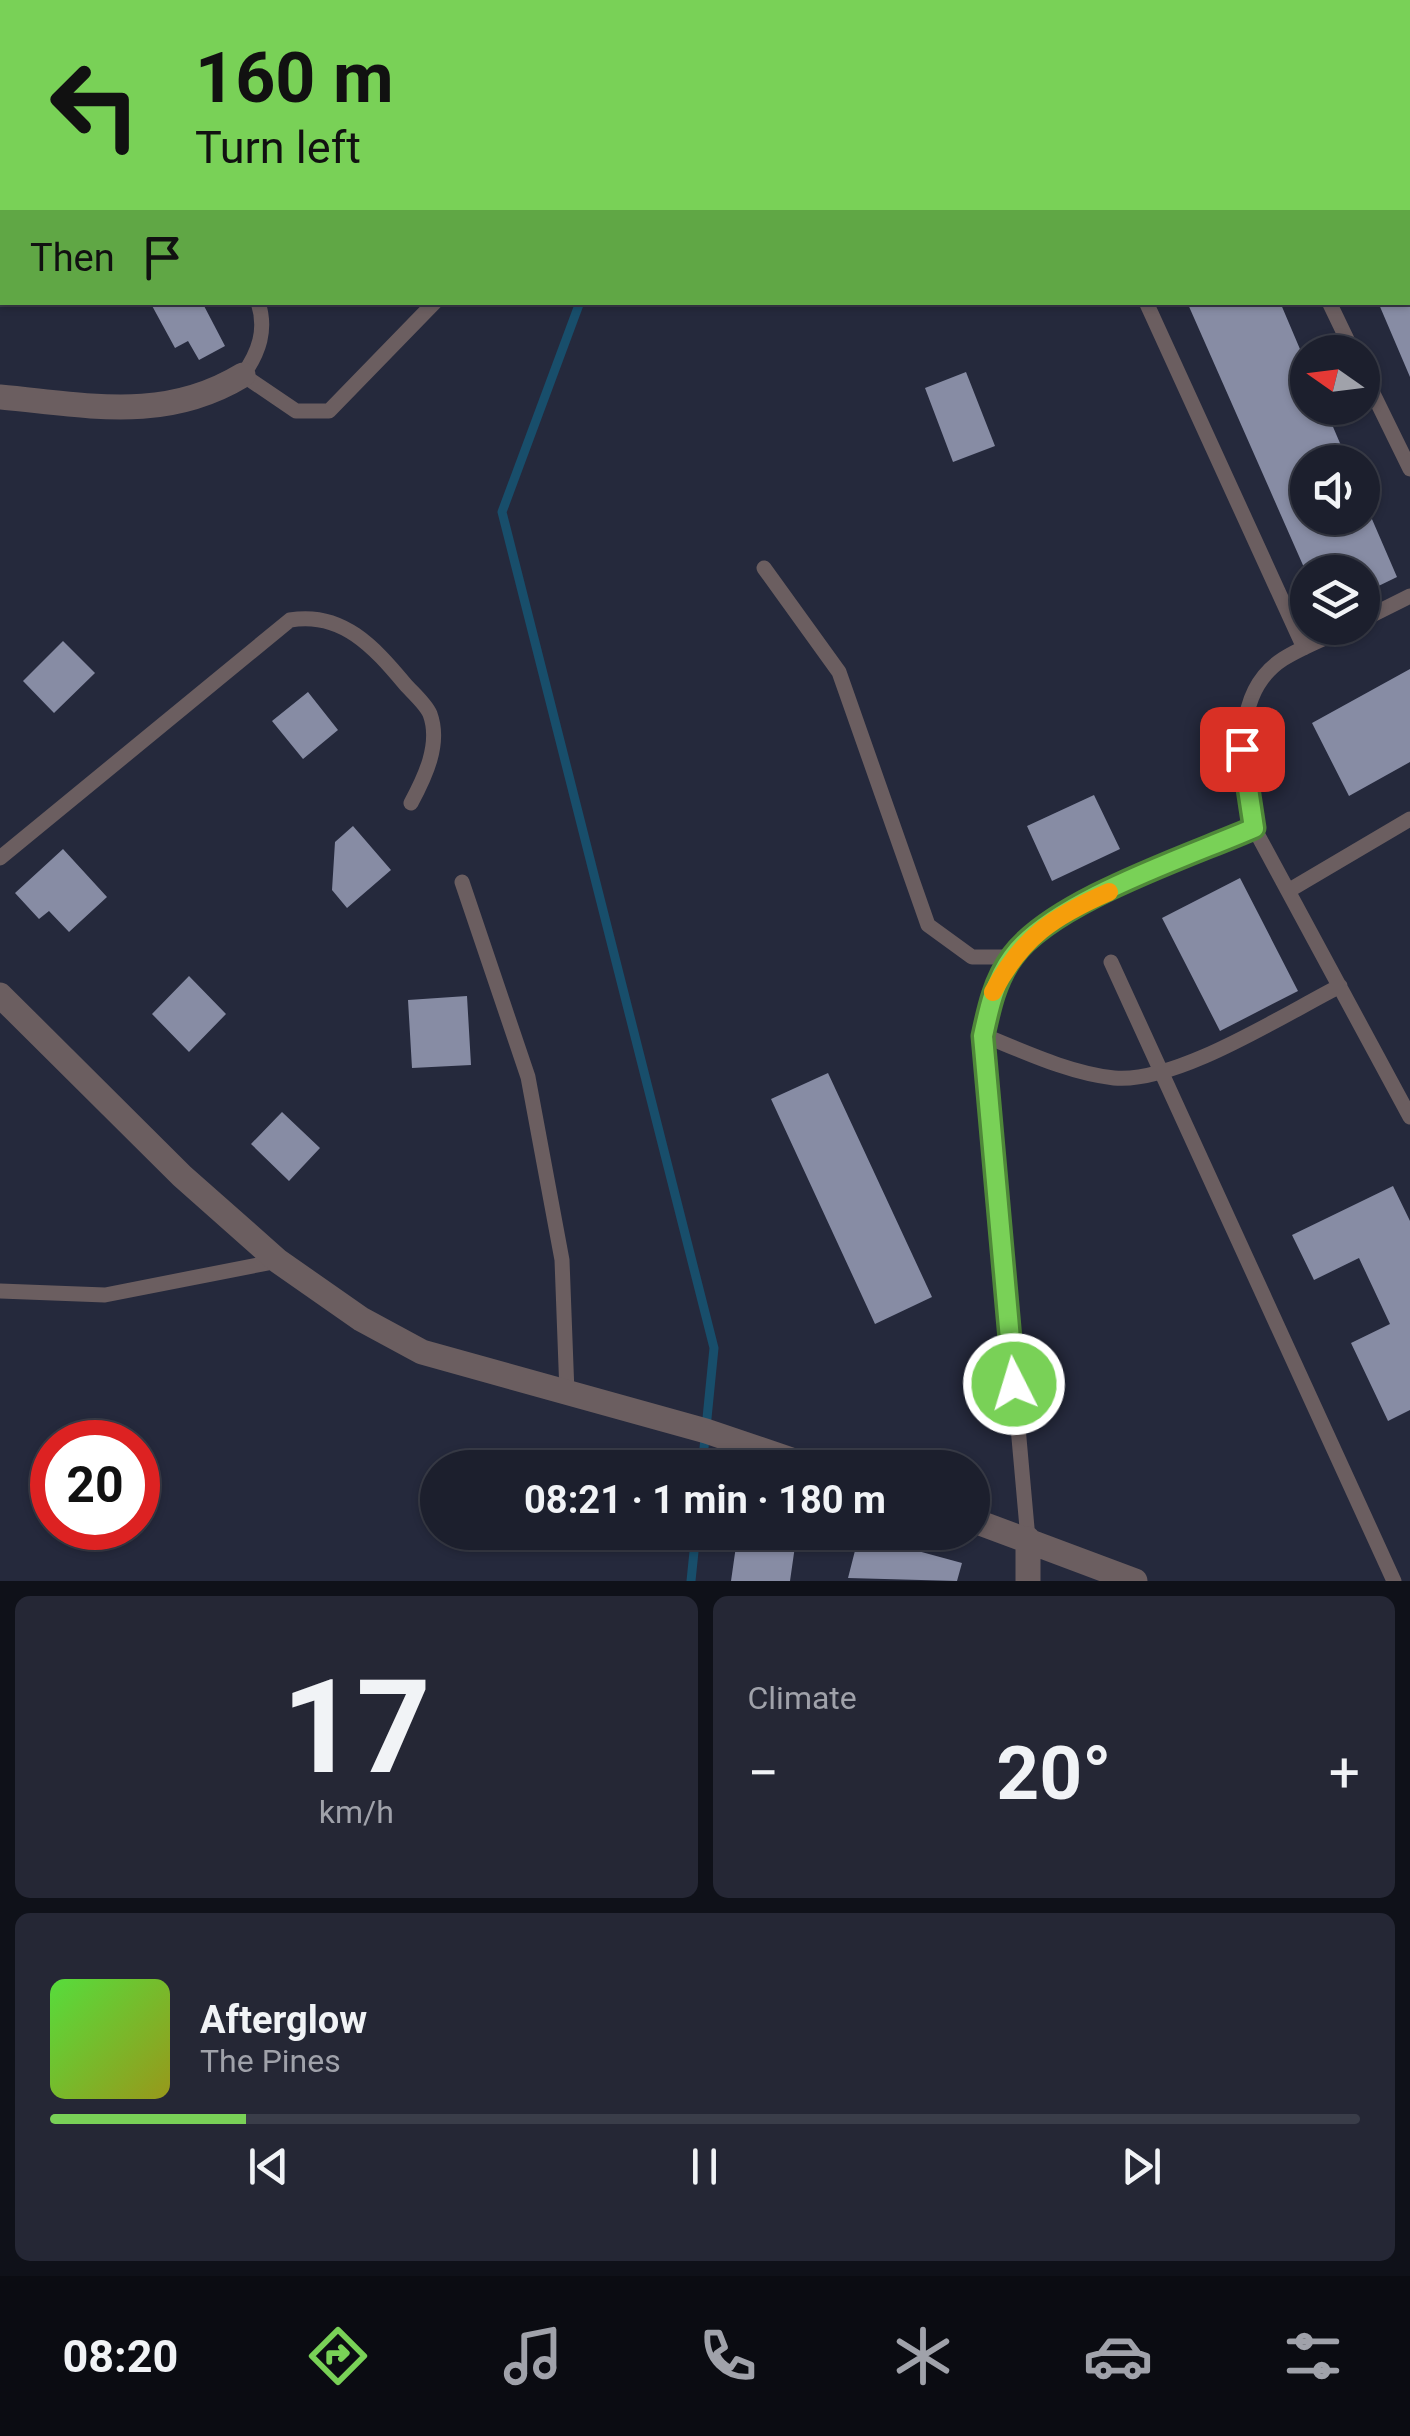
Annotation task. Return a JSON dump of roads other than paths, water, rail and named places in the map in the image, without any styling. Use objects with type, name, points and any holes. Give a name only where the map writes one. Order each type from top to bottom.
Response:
[{"type":"street","points":[[0,397],[114,407],[183,404],[243,375]]},
{"type":"street","points":[[0,995],[182,1176],[278,1261],[361,1319],[422,1352],[755,1450]]},
{"type":"street","points":[[990,1526],[1136,1581]]},
{"type":"street","points":[[1028,1539],[1028,1581]]},
{"type":"lane","points":[[259,305],[263,318],[258,353],[243,375],[296,411],[329,411],[432,305]]},
{"type":"lane","points":[[1147,305],[1304,648]]},
{"type":"lane","points":[[1330,305],[1345,335]]},
{"type":"lane","points":[[1380,408],[1410,469]]},
{"type":"lane","points":[[764,568],[839,672],[928,924],[972,957],[1012,957]]},
{"type":"lane","points":[[1380,611],[1410,596]]},
{"type":"lane","points":[[0,858],[290,620],[311,616],[340,624],[375,648],[430,714],[432,750],[427,774],[411,803]]},
{"type":"lane","points":[[1310,645],[1280,661],[1261,681],[1248,705],[1242,749],[1254,828],[1410,1116]]},
{"type":"lane","points":[[1288,891],[1410,818]]},
{"type":"lane","points":[[1028,1539],[983,1036],[992,994],[1012,957],[1034,934],[1082,904],[1254,828]]},
{"type":"lane","points":[[462,882],[528,1078],[562,1260],[567,1393]]},
{"type":"lane","points":[[1111,962],[1394,1581]]},
{"type":"lane","points":[[983,1036],[1078,1072],[1118,1078],[1163,1074],[1340,986]]},
{"type":"lane","points":[[0,1291],[105,1295],[278,1261]]},
{"type":"waterway","points":[[579,305],[502,512],[714,1348],[704,1450]]},
{"type":"waterway","points":[[691,1581],[694,1550]]}]
